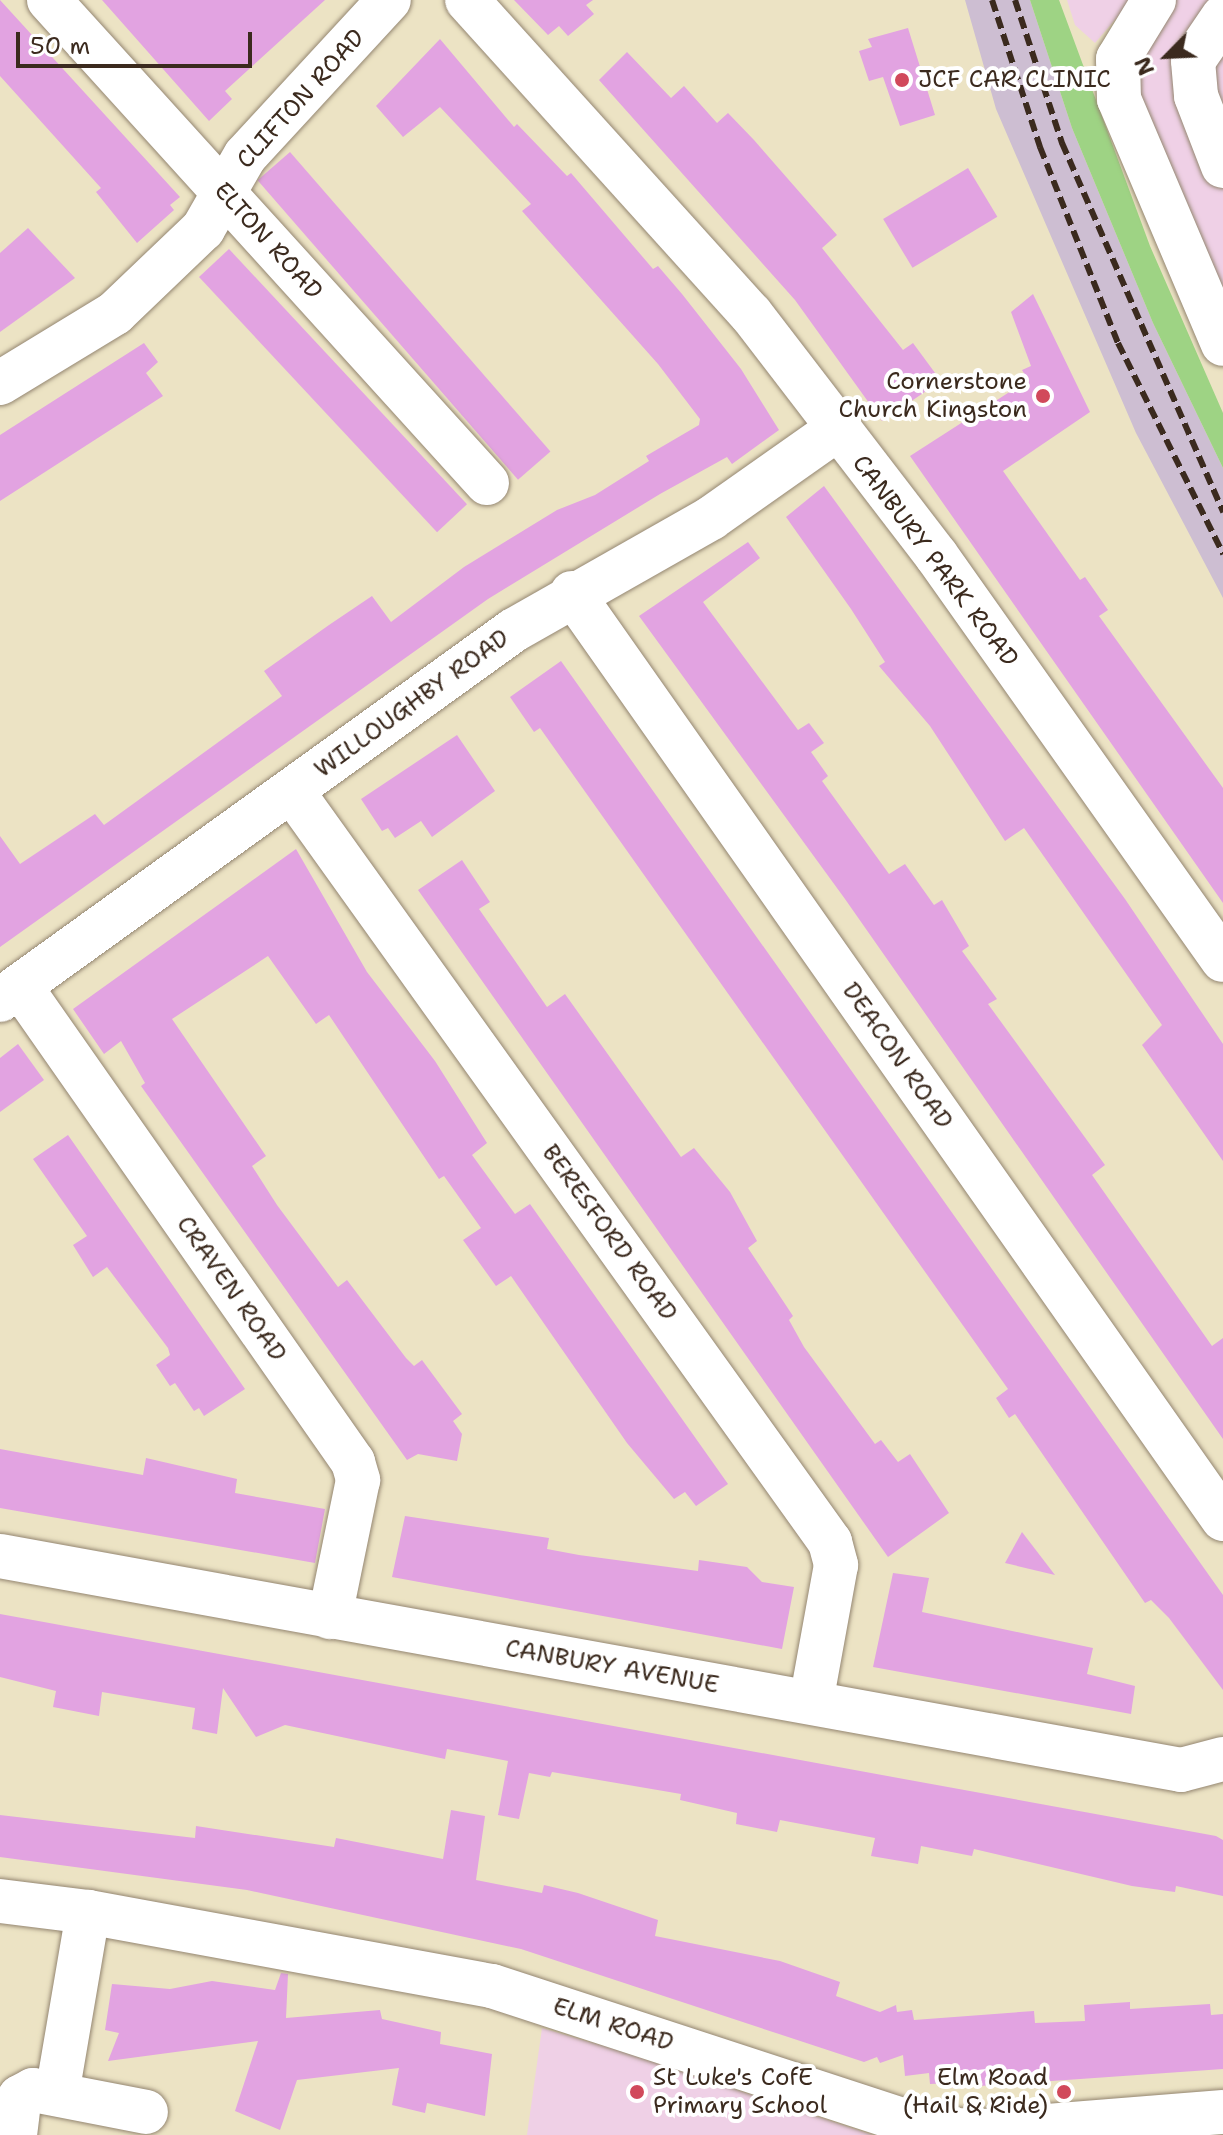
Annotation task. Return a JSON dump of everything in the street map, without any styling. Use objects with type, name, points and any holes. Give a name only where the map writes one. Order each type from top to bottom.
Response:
[{"type":"street","name":"ELTON ROAD","points":[[49,0],[487,483]]},
{"type":"street","name":"CLIFTON ROAD","points":[[0,383],[115,313],[203,229],[245,156],[389,0]]},
{"type":"street","name":"CANBURY PARK ROAD","points":[[467,0],[751,314],[836,430],[936,555],[1223,960]]},
{"type":"street","points":[[1154,0],[1118,59],[1119,99],[1223,344]]},
{"type":"street","points":[[1223,17],[1193,61],[1196,96],[1223,166]]},
{"type":"street","name":"WILLOUGHBY ROAD","points":[[10,993],[572,593],[711,518],[836,430]]},
{"type":"street","name":"DEACON ROAD","points":[[572,593],[1223,1519]]},
{"type":"street","name":"BERESFORD ROAD","points":[[292,791],[830,1542],[836,1565],[811,1702]]},
{"type":"street","name":"CRAVEN ROAD","points":[[10,993],[353,1462],[358,1480],[330,1617]]},
{"type":"street","name":"CANBURY AVENUE","points":[[0,1556],[1181,1770],[1223,1759]]},
{"type":"street","name":"ELM ROAD","points":[[0,1901],[88,1912],[492,1986],[929,2129],[985,2131],[1223,2112]]},
{"type":"street","points":[[57,2094],[88,1912]]},
{"type":"street","points":[[15,2135],[20,2097],[33,2090],[146,2112]]},
{"type":"shaded area","points":[[965,0],[1030,0],[1072,128],[1153,323],[1223,468],[1223,598],[1136,433],[996,109]]},
{"type":"shaded area","points":[[1067,0],[1132,0],[1095,43],[1075,25]]},
{"type":"shaded area","points":[[1168,0],[1223,0],[1223,300],[1133,90],[1133,67]]},
{"type":"shaded area","name":"St Luke's CofE Primary School","points":[[542,2028],[610,2048],[873,2135],[527,2135]]},
{"type":"green space","points":[[1030,0],[1059,0],[1150,246],[1223,413],[1223,468],[1153,323],[1072,128]]},
{"type":"building","points":[[0,0],[180,197],[170,205],[174,210],[137,243],[96,192],[101,188],[0,76]]},
{"type":"building","points":[[102,0],[325,0],[225,91],[232,99],[209,121]]},
{"type":"building","points":[[514,0],[593,0],[586,5],[594,14],[568,36],[559,26],[548,35]]},
{"type":"building","points":[[908,28],[935,115],[900,126],[883,77],[869,81],[859,51],[872,47],[868,39]]},
{"type":"building","points":[[440,39],[514,127],[517,124],[567,176],[571,173],[653,269],[658,266],[741,369],[779,430],[732,464],[727,457],[660,494],[488,599],[0,947],[0,836],[20,864],[95,814],[104,825],[282,696],[264,671],[372,596],[391,622],[464,567],[557,510],[595,495],[649,461],[646,456],[699,425],[700,419],[658,364],[522,211],[531,204],[440,107],[403,137],[376,106]]},
{"type":"building","points":[[627,52],[671,98],[684,86],[717,123],[728,113],[754,140],[837,235],[822,248],[903,350],[913,343],[941,381],[882,421],[795,300],[599,80]]},
{"type":"building","points":[[290,152],[550,452],[518,480],[258,180]]},
{"type":"building","points":[[968,168],[997,217],[912,268],[883,219]]},
{"type":"building","points":[[28,228],[75,278],[0,332],[0,253]]},
{"type":"building","points":[[229,249],[467,504],[437,532],[199,277]]},
{"type":"building","points":[[1033,294],[1090,412],[1003,471],[1080,580],[1085,577],[1108,610],[1099,616],[1223,788],[1223,903],[910,456],[1028,380],[1022,370],[1031,366],[1011,312]]},
{"type":"building","points":[[144,343],[158,362],[146,373],[163,396],[0,501],[0,435]]},
{"type":"building","points":[[824,486],[1125,899],[1223,1044],[1223,1161],[1142,1045],[1162,1025],[1024,828],[1005,841],[930,726],[879,666],[885,662],[786,517]]},
{"type":"building","points":[[748,542],[760,558],[703,602],[798,730],[809,723],[824,743],[811,752],[828,776],[822,781],[889,874],[905,864],[934,905],[942,900],[969,946],[962,951],[997,999],[988,1004],[1105,1165],[1092,1175],[1212,1346],[1223,1338],[1223,1439],[845,899],[639,616]]},
{"type":"building","points":[[561,661],[1223,1595],[1223,1690],[1169,1618],[1151,1600],[1145,1603],[1015,1414],[1009,1418],[996,1398],[1008,1389],[540,728],[534,732],[510,697]]},
{"type":"building","points":[[457,735],[495,791],[432,837],[421,821],[395,838],[388,828],[382,831],[361,799]]},
{"type":"building","points":[[296,849],[367,972],[435,1061],[487,1143],[472,1155],[515,1214],[530,1204],[728,1484],[696,1506],[685,1492],[674,1499],[627,1443],[511,1276],[496,1286],[463,1240],[481,1228],[444,1176],[439,1179],[329,1015],[316,1024],[268,956],[172,1019],[266,1156],[252,1166],[277,1205],[338,1287],[347,1280],[406,1358],[414,1366],[422,1360],[462,1414],[453,1421],[462,1434],[457,1461],[418,1454],[407,1460],[141,1086],[145,1083],[121,1041],[104,1054],[73,1009]]},
{"type":"building","points":[[462,860],[490,902],[479,909],[547,1007],[565,994],[681,1157],[694,1148],[730,1192],[757,1241],[748,1248],[793,1316],[789,1320],[804,1347],[875,1444],[881,1440],[898,1462],[910,1454],[949,1513],[888,1557],[418,890]]},
{"type":"building","points":[[18,1044],[44,1080],[0,1112],[0,1058]]},
{"type":"building","points":[[68,1135],[245,1389],[204,1416],[199,1408],[194,1411],[175,1383],[170,1386],[156,1365],[170,1355],[168,1348],[107,1267],[93,1277],[73,1245],[87,1236],[33,1159]]},
{"type":"building","points":[[0,1449],[143,1475],[146,1458],[237,1479],[235,1493],[325,1509],[315,1563],[0,1508]]},
{"type":"building","points":[[405,1516],[549,1538],[547,1549],[579,1555],[698,1571],[699,1560],[747,1567],[762,1582],[794,1587],[782,1649],[392,1577]]},
{"type":"building","points":[[1022,1532],[1055,1575],[1005,1563]]},
{"type":"building","points":[[893,1573],[929,1578],[922,1612],[1093,1648],[1087,1674],[1135,1686],[1131,1714],[873,1667]]},
{"type":"building","points":[[0,1614],[1216,1836],[1223,1840],[1223,1896],[1176,1886],[1175,1892],[1132,1886],[974,1849],[972,1856],[921,1846],[918,1864],[871,1856],[875,1838],[780,1820],[777,1832],[736,1824],[737,1813],[680,1800],[681,1794],[552,1772],[550,1777],[529,1773],[519,1819],[498,1815],[508,1761],[447,1749],[445,1759],[285,1725],[256,1737],[223,1688],[217,1734],[192,1729],[195,1708],[102,1692],[99,1716],[53,1707],[56,1691],[0,1677]]},
{"type":"building","points":[[451,1810],[485,1816],[476,1880],[542,1893],[544,1885],[578,1893],[658,1920],[655,1936],[780,1961],[840,1982],[836,1996],[880,2012],[896,2005],[897,2012],[912,2010],[914,2020],[1034,2011],[1035,2023],[1085,2021],[1084,2005],[1130,2002],[1130,2009],[1210,2004],[1211,2015],[1223,2014],[1223,2069],[952,2088],[952,2083],[930,2084],[929,2073],[905,2076],[903,2055],[880,2063],[877,2057],[864,2062],[521,1949],[247,1890],[0,1857],[0,1815],[195,1838],[196,1826],[334,1847],[336,1838],[443,1859]]},
{"type":"building","points":[[281,1973],[288,1974],[286,2018],[380,2010],[382,2019],[441,2032],[440,2044],[492,2054],[485,2116],[427,2103],[425,2113],[392,2105],[399,2068],[297,2080],[280,2130],[235,2111],[258,2041],[108,2061],[119,2033],[105,2030],[112,1984],[170,1989],[212,1981],[275,1990]]},
{"type":"railway","points":[[992,0],[1040,147],[1118,343],[1223,554]]},
{"type":"railway","points":[[1015,0],[1062,143],[1223,512]]},
{"type":"place","name":"JCF CAR CLINIC","points":[[902,80]]},
{"type":"place","name":"Cornerstone Church Kingston","points":[[1043,396]]},
{"type":"place","name":"St Luke's CofE Primary School","points":[[637,2092]]},
{"type":"place","name":"Elm Road (Hail & Ride)","points":[[1064,2092]]}]
